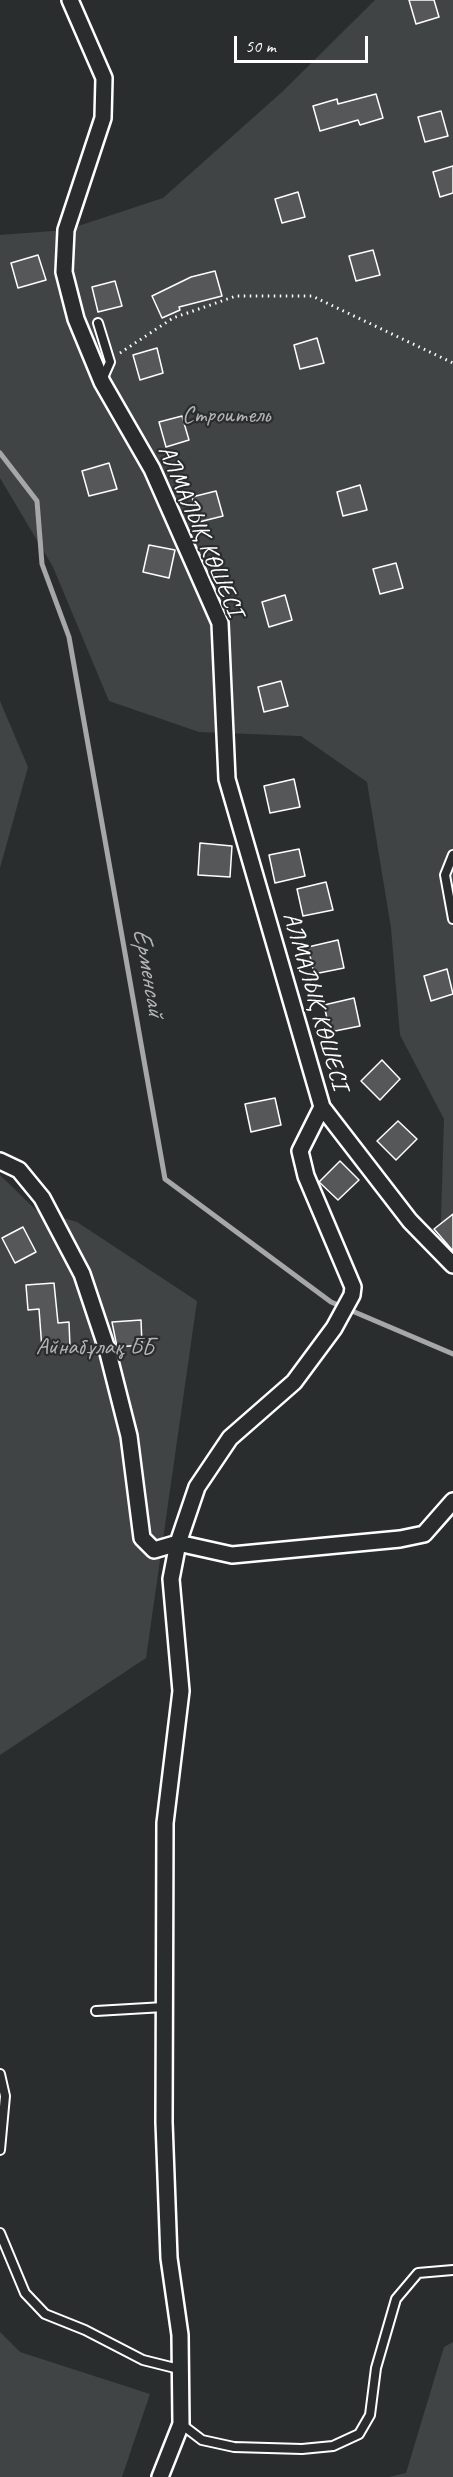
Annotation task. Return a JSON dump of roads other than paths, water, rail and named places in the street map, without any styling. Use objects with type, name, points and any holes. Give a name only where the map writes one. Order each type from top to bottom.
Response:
[{"type":"street","name":"АЛМАЛЫҚ КӨШЕСІ","points":[[70,0],[104,78],[103,118],[66,230],[64,272],[76,319],[102,382],[152,469],[220,623],[227,779],[322,1107],[410,1221],[453,1265]]},
{"type":"street","points":[[160,2477],[181,2424],[180,2335],[169,2258],[164,2122],[165,1823],[181,1691],[171,1580],[178,1543],[197,1487],[230,1438],[294,1382],[334,1328],[352,1295],[353,1287],[306,1176],[300,1151],[322,1107]]},
{"type":"street","points":[[0,1161],[19,1170],[42,1198],[82,1274],[107,1349],[129,1436],[142,1538],[154,1550],[178,1543],[232,1556],[400,1539],[424,1534],[453,1501]]},
{"type":"lane","points":[[98,323],[110,362],[102,382]]},
{"type":"lane","points":[[453,855],[445,874],[453,919]]},
{"type":"lane","points":[[96,2011],[164,2007]]},
{"type":"lane","points":[[0,2074],[5,2096],[0,2150]]},
{"type":"lane","points":[[0,2233],[25,2293],[45,2314],[85,2330],[143,2360],[179,2369]]},
{"type":"lane","points":[[181,2424],[202,2440],[234,2447],[302,2449],[333,2446],[359,2434],[370,2415],[376,2368],[396,2299],[418,2272],[453,2270]]},
{"type":"waterway","name":"Ерменсай","points":[[0,453],[37,501],[42,564],[69,637],[165,1179],[331,1302],[453,1354]]},
{"type":"park label","name":"Строитель","points":[[226,416]]},
{"type":"park label","name":"Айнабұлақ ББ","points":[[95,1348]]}]
